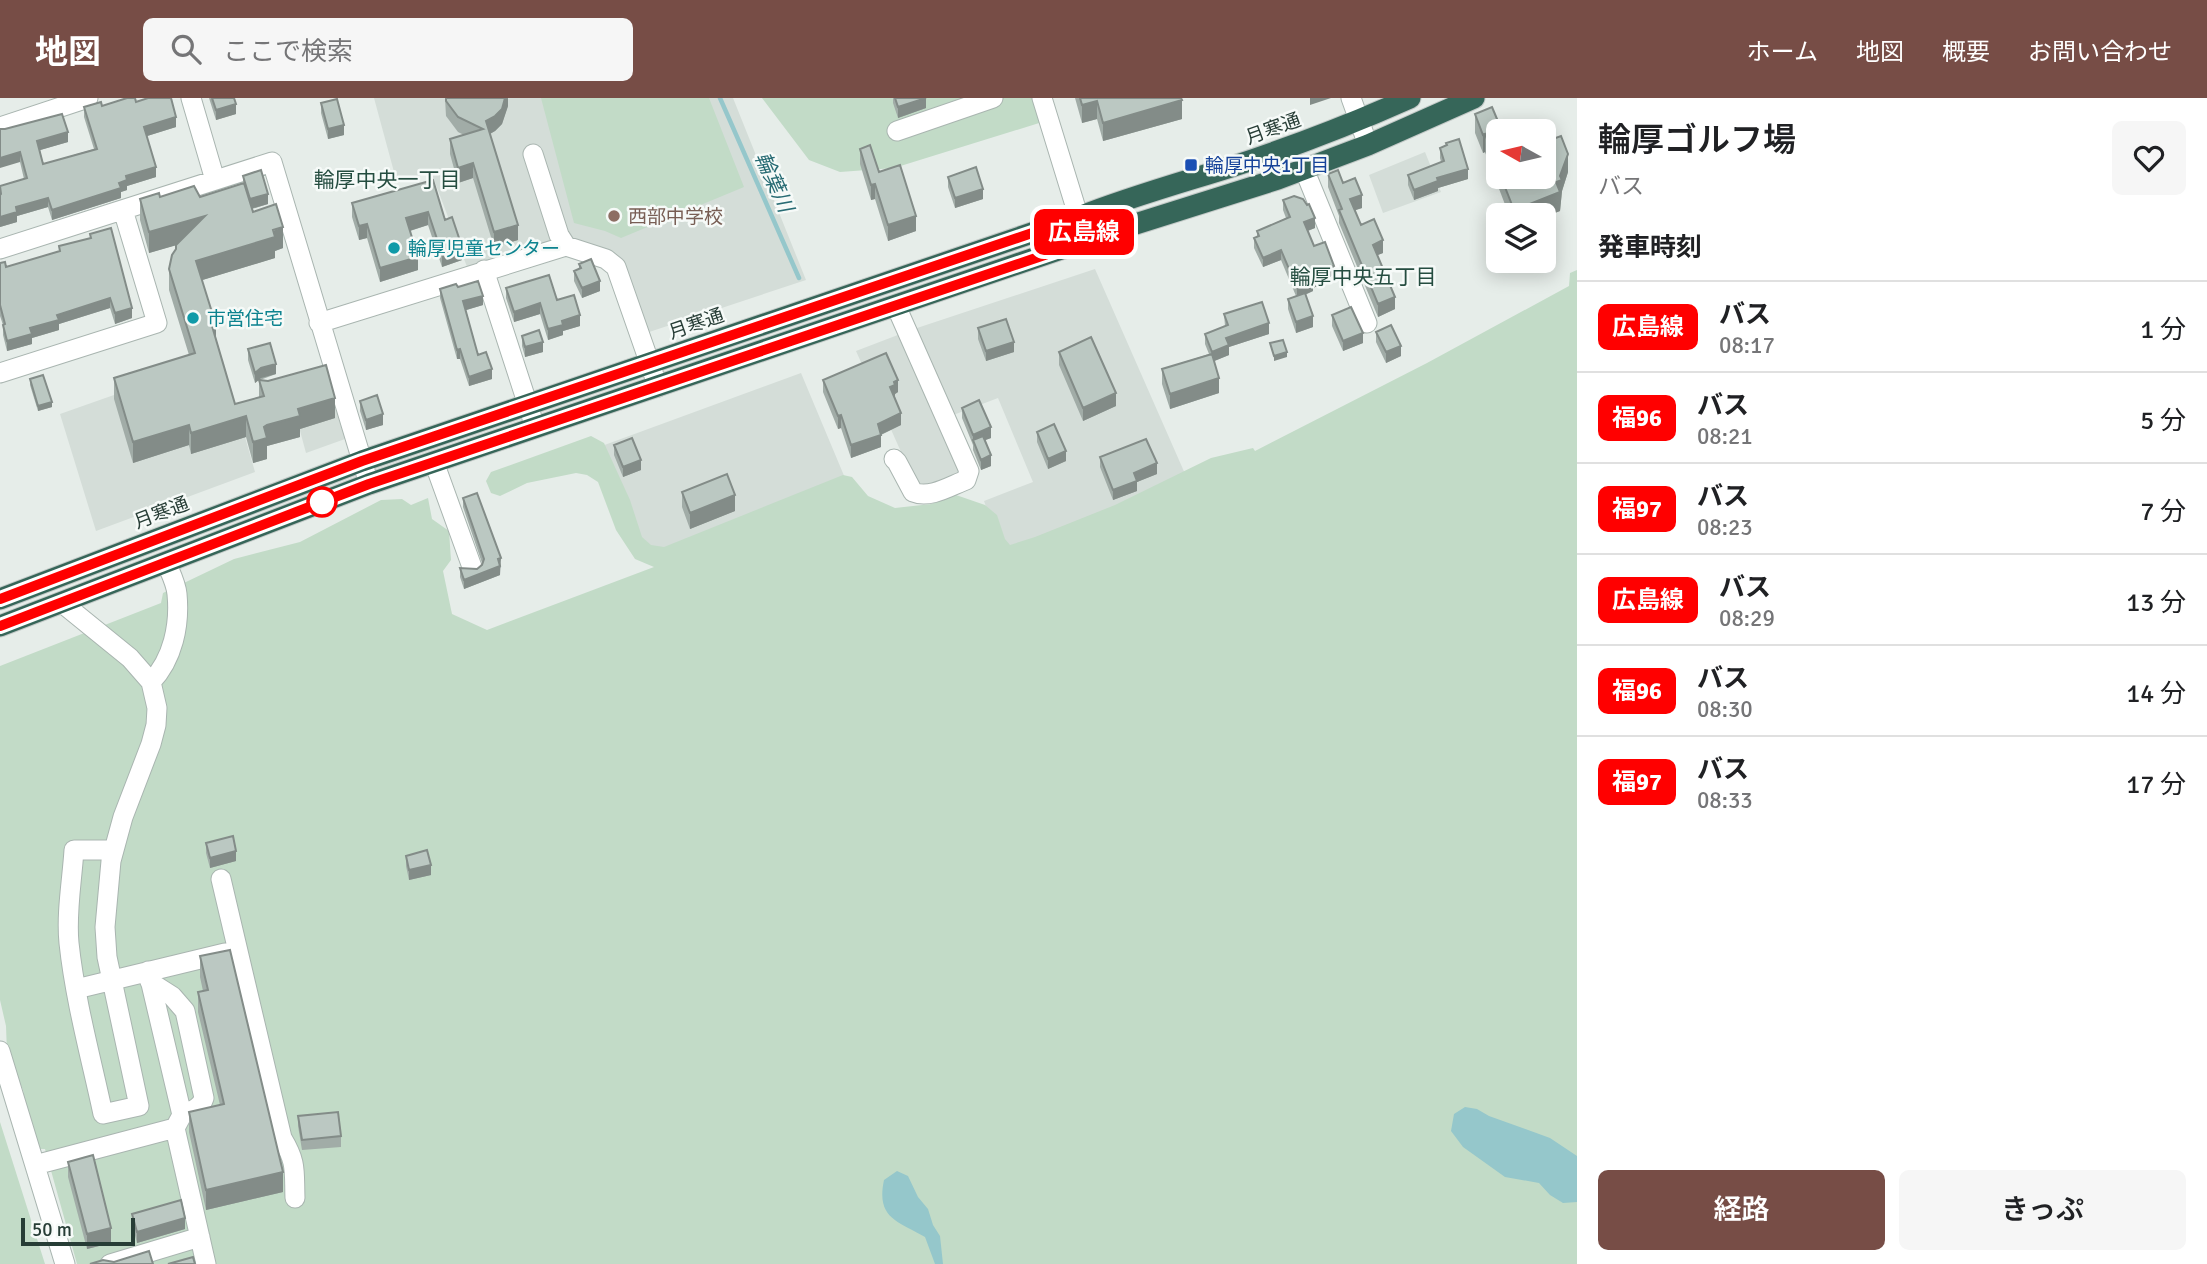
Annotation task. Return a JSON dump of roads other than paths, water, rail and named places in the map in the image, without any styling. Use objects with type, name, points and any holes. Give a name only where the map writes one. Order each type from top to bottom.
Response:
[{"type":"highway","name":"月寒通","points":[[0,599],[362,461],[1079,217],[1119,201],[1231,167],[1359,121],[1410,98]]},
{"type":"highway","points":[[0,626],[369,484],[1304,169],[1368,145],[1474,98]]},
{"type":"street","points":[[0,127],[88,98]]},
{"type":"street","points":[[191,98],[215,180]]},
{"type":"street","points":[[897,131],[993,98]]},
{"type":"street","points":[[1042,98],[1086,241]]},
{"type":"street","points":[[1352,98],[1368,145]]},
{"type":"street","points":[[533,154],[559,235],[566,246]]},
{"type":"street","points":[[0,249],[272,162],[369,484]]},
{"type":"street","points":[[1304,169],[1367,323]]},
{"type":"street","points":[[0,373],[157,323],[123,210]]},
{"type":"street","points":[[319,323],[566,246],[606,259],[616,267],[658,387]]},
{"type":"street","points":[[484,271],[535,427]]},
{"type":"street","points":[[894,459],[913,492],[919,495],[926,495],[966,480],[969,476],[896,306]]},
{"type":"street","points":[[314,376],[335,370]]},
{"type":"street","points":[[434,462],[472,567]]},
{"type":"street","points":[[151,682],[159,673],[174,640],[177,591],[166,562]]},
{"type":"street","points":[[61,602],[130,657],[151,682],[157,708],[152,744],[123,817],[114,850],[105,927],[107,957],[147,1136]]},
{"type":"street","points":[[114,850],[74,850],[69,942],[76,989],[103,1114],[139,1106]]},
{"type":"street","points":[[221,879],[282,1138],[292,1155],[295,1198]]},
{"type":"street","points":[[76,989],[112,980],[149,977],[238,950]]},
{"type":"street","points":[[149,977],[206,1264]]},
{"type":"street","points":[[35,1165],[147,1136],[178,1122],[203,1103],[185,1012],[172,996],[149,977]]},
{"type":"street","points":[[0,1051],[65,1264]]},
{"type":"street","points":[[110,1264],[200,1237]]},
{"type":"water","points":[[1465,1107],[1477,1109],[1550,1138],[1577,1156],[1577,1202],[1563,1203],[1550,1195],[1539,1183],[1505,1177],[1463,1147],[1451,1131],[1454,1114]]},
{"type":"water","points":[[897,1171],[908,1176],[918,1197],[928,1209],[940,1236],[943,1264],[935,1264],[925,1237],[898,1222],[886,1211],[882,1193],[884,1180]]},
{"type":"waterway","name":"輪葉川","points":[[720,98],[799,278]]},
{"type":"place","name":"輪厚中央1丁目","points":[[1191,165]]},
{"type":"place","name":"西部中学校","points":[[614,216]]},
{"type":"place","name":"輪厚児童センター","points":[[394,248]]},
{"type":"place","name":"市営住宅","points":[[193,318]]},
{"type":"district","name":"輪厚中央一丁目","points":[[387,180]]},
{"type":"district","name":"輪厚中央五丁目","points":[[1363,277]]}]
